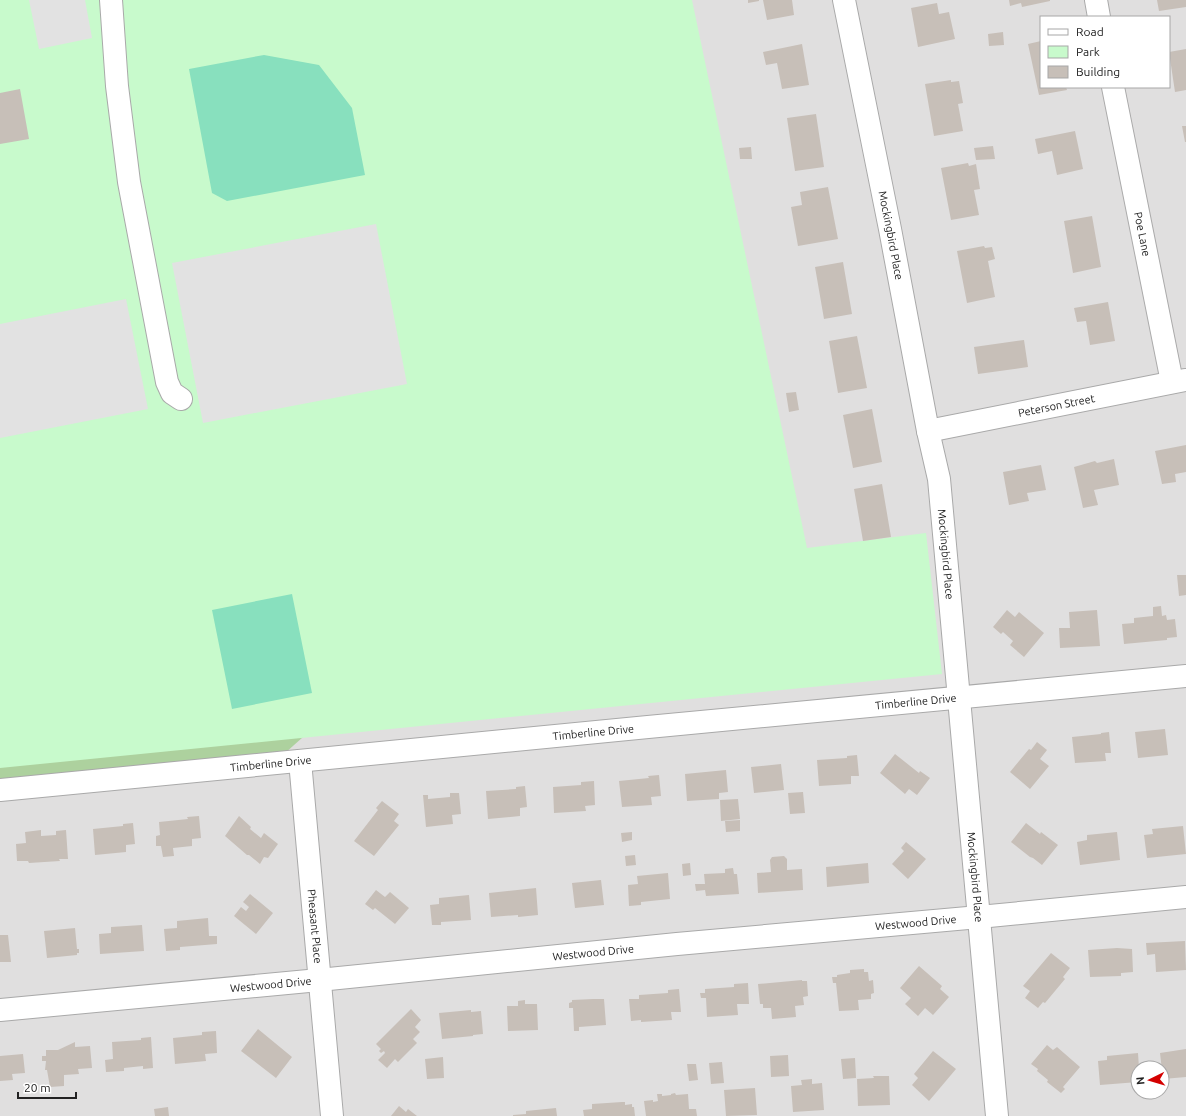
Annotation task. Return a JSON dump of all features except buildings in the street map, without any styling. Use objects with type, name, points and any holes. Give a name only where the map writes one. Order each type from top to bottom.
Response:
[{"type":"street","points":[[111,0],[117,86],[129,182],[167,382],[172,393],[182,399]]},
{"type":"street","name":"Mockingbird Place","points":[[844,0],[890,229],[928,431],[939,479],[997,1116]]},
{"type":"street","points":[[1096,0],[1099,16]]},
{"type":"street","name":"Poe Lane","points":[[1113,88],[1179,381]]},
{"type":"street","name":"Peterson Street","points":[[928,431],[1179,381]]},
{"type":"street","name":"Timberline Drive","points":[[0,790],[648,726],[1186,676]]},
{"type":"street","name":"Pheasant Place","points":[[300,761],[332,1116]]},
{"type":"street","name":"Westwood Drive","points":[[0,1010],[677,944],[1186,897]]},
{"type":"shaded area","points":[[0,0],[1186,0],[1186,1116],[0,1116]]},
{"type":"shaded area","points":[[29,0],[85,0],[92,38],[39,49]]},
{"type":"shaded area","points":[[376,224],[407,384],[203,423],[172,263]]},
{"type":"shaded area","points":[[126,299],[148,409],[0,438],[0,324]]},
{"type":"green space","points":[[0,0],[692,0],[807,548],[926,533],[942,674],[0,768]]},
{"type":"green space","points":[[264,55],[319,65],[352,108],[365,175],[227,201],[212,193],[189,69]]},
{"type":"green space","points":[[292,594],[312,693],[232,709],[212,610]]},
{"type":"green space","points":[[0,725],[312,729],[284,754],[0,780]]}]
